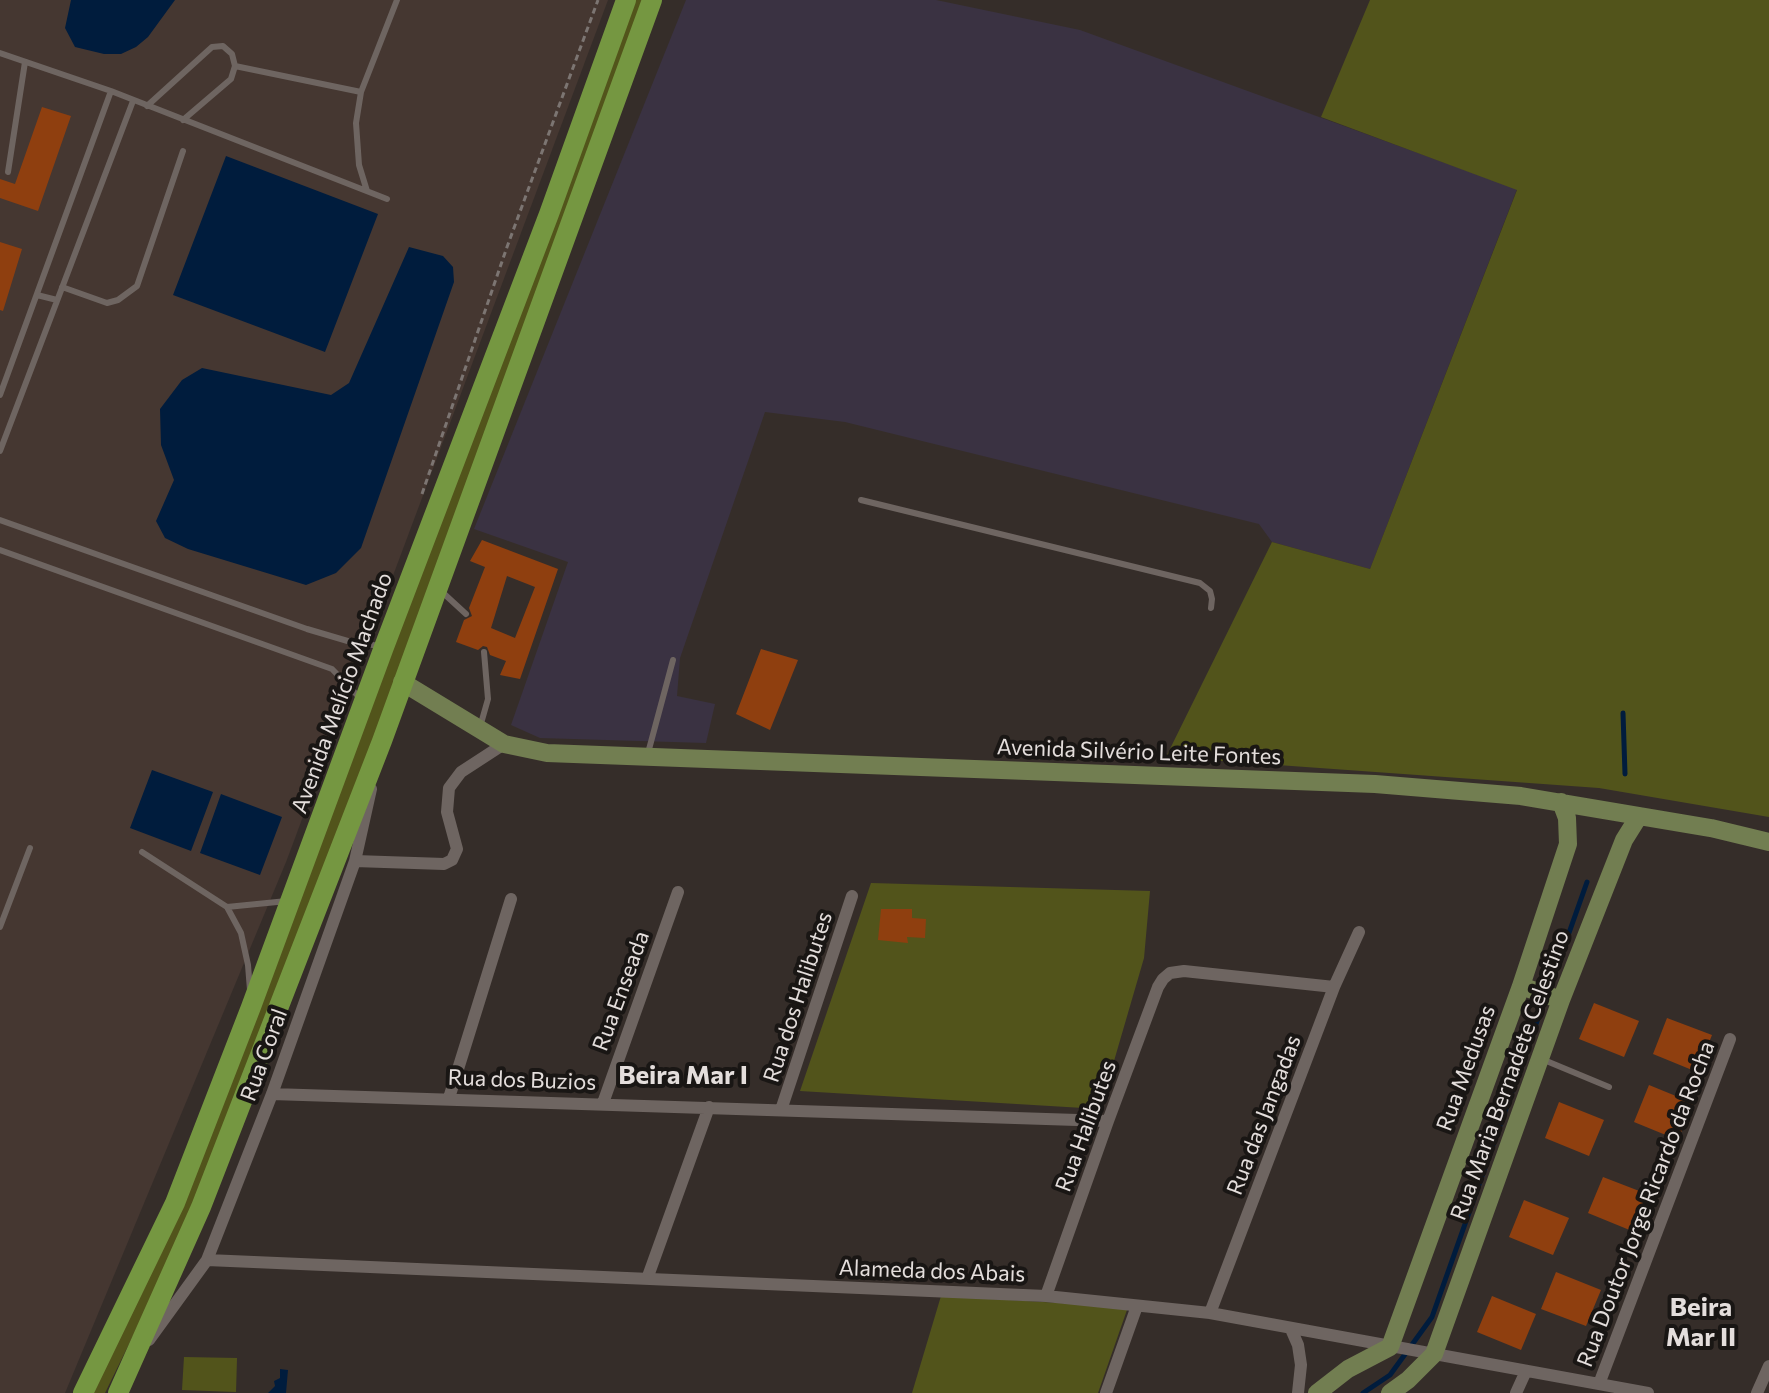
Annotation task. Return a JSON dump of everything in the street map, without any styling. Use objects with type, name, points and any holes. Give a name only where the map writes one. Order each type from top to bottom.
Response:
[{"type":"main road","name":"Avenida Melício Machado","points":[[83,1393],[175,1203],[549,214],[626,0]]},
{"type":"main road","points":[[118,1393],[201,1207],[382,741],[652,0]]},
{"type":"main road","name":"Avenida Silvério Leite Fontes","points":[[402,682],[504,744],[547,753],[1375,784],[1521,796],[1711,828],[1769,842]]},
{"type":"main road","name":"Rua Medusas","points":[[1393,1347],[1568,844],[1567,818],[1561,802]]},
{"type":"main road","name":"Rua Maria Bernadete Celestino","points":[[1432,1354],[1561,1000],[1624,840],[1639,816]]},
{"type":"main road","points":[[1521,986],[1561,1000]]},
{"type":"main road","points":[[1317,1393],[1348,1369],[1393,1347]]},
{"type":"main road","points":[[1390,1393],[1408,1380],[1432,1354]]},
{"type":"street","name":"Rua Coral","points":[[133,1362],[207,1260],[272,1094],[355,861],[382,741]]},
{"type":"street","points":[[355,861],[444,864],[452,860],[457,849],[447,812],[449,788],[461,772],[504,744]]},
{"type":"street","name":"Rua Enseada","points":[[603,1103],[678,892]]},
{"type":"street","name":"Rua dos Halibutes","points":[[781,1110],[852,896]]},
{"type":"street","points":[[449,1098],[511,899]]},
{"type":"street","name":"Rua das Jangadas","points":[[1210,1313],[1334,987],[1359,932]]},
{"type":"street","name":"Rua Halibutes","points":[[1046,1296],[1158,987],[1170,973],[1184,971],[1334,987]]},
{"type":"street","name":"Rua Doutor Jorge Ricardo da Rocha","points":[[1599,1384],[1730,1039]]},
{"type":"street","name":"Rua dos Buzios","points":[[272,1094],[1108,1121]]},
{"type":"street","points":[[647,1279],[709,1107]]},
{"type":"street","name":"Alameda dos Abais","points":[[207,1260],[1046,1296],[1210,1313],[1648,1393]]},
{"type":"street","points":[[1106,1393],[1137,1306]]},
{"type":"street","points":[[1291,1329],[1298,1345],[1301,1365],[1298,1393]]},
{"type":"street","points":[[1757,1393],[1769,1366]]},
{"type":"street","points":[[1516,1393],[1526,1371]]},
{"type":"lane","points":[[367,191],[359,165],[356,123],[361,92],[397,0]]},
{"type":"lane","points":[[147,106],[212,47],[223,46],[232,54],[235,66],[231,79],[183,120]]},
{"type":"lane","points":[[0,53],[111,91],[387,199]]},
{"type":"lane","points":[[8,172],[25,62]]},
{"type":"lane","points":[[235,66],[361,92]]},
{"type":"lane","points":[[21,395],[1,393],[111,91]]},
{"type":"lane","points":[[0,451],[133,101]]},
{"type":"lane","points":[[62,287],[107,303],[118,300],[137,286],[183,151]]},
{"type":"lane","points":[[37,295],[57,300]]},
{"type":"lane","points":[[861,500],[1200,583],[1210,591],[1211,608]]},
{"type":"lane","points":[[0,520],[307,629],[351,642],[384,647]]},
{"type":"lane","points":[[0,550],[332,669],[364,703]]},
{"type":"lane","points":[[438,588],[466,614]]},
{"type":"lane","points":[[479,729],[488,699],[484,652]]},
{"type":"lane","points":[[646,759],[673,660]]},
{"type":"lane","points":[[0,927],[30,848]]},
{"type":"lane","points":[[142,852],[227,907],[241,933],[248,965],[251,1007]]},
{"type":"lane","points":[[227,907],[290,901]]},
{"type":"lane","points":[[1541,1059],[1609,1087]]},
{"type":"path","points":[[420,498],[507,247],[598,0]]},
{"type":"shaded area","points":[[0,0],[608,0],[286,862],[65,1393],[0,1393]]},
{"type":"shaded area","points":[[630,0],[643,0],[360,780],[175,1250],[105,1393],[92,1393]]},
{"type":"shaded area","points":[[686,0],[936,0],[1080,30],[1517,189],[1370,569],[1272,542],[1259,524],[845,422],[765,412],[680,658],[677,696],[715,704],[706,743],[540,738],[511,725],[568,562],[474,529]]},
{"type":"shaded area","points":[[1370,0],[1769,0],[1769,817],[1599,788],[1166,757],[1272,542],[1370,569],[1517,190],[1321,117]]},
{"type":"shaded area","points":[[871,883],[1150,891],[1144,958],[1100,1109],[800,1091]]},
{"type":"shaded area","points":[[941,1296],[1128,1307],[1098,1393],[912,1393]]},
{"type":"shaded area","points":[[184,1357],[237,1358],[236,1392],[182,1390]]},
{"type":"water","points":[[71,0],[175,0],[148,37],[136,47],[121,54],[104,54],[75,47],[65,28]]},
{"type":"water","points":[[226,156],[378,214],[325,352],[173,295]]},
{"type":"water","points":[[409,247],[443,256],[453,267],[454,282],[361,548],[336,573],[306,585],[188,549],[165,538],[156,521],[174,480],[161,445],[160,409],[182,380],[202,368],[331,395],[349,383]]},
{"type":"water","points":[[152,770],[213,792],[191,851],[130,828]]},
{"type":"water","points":[[221,794],[282,817],[260,875],[200,853]]},
{"type":"water","points":[[280,1369],[288,1370],[286,1393],[268,1393],[275,1386],[274,1381],[280,1378]]},
{"type":"building","points":[[42,107],[71,116],[38,211],[0,198],[0,179],[15,184]]},
{"type":"building","points":[[0,242],[22,249],[3,311],[0,310]]},
{"type":"building","points":[[482,540],[558,569],[520,679],[500,675],[506,661],[490,655],[487,647],[478,650],[456,642],[464,620],[472,616],[469,608],[485,567],[470,561]],"holes":[[[507,576],[535,587],[515,638],[491,628]]]},
{"type":"building","points":[[761,649],[798,660],[770,730],[736,714]]},
{"type":"building","points":[[881,909],[912,909],[912,918],[926,919],[925,938],[907,937],[908,943],[878,940]]},
{"type":"building","points":[[1594,1003],[1639,1021],[1624,1057],[1579,1039]]},
{"type":"building","points":[[1667,1018],[1712,1035],[1697,1072],[1653,1054]]},
{"type":"building","points":[[1649,1085],[1693,1103],[1678,1140],[1634,1122]]},
{"type":"building","points":[[1559,1102],[1604,1120],[1589,1156],[1545,1138]]},
{"type":"building","points":[[1603,1177],[1647,1194],[1632,1231],[1588,1213]]},
{"type":"building","points":[[1524,1200],[1569,1218],[1553,1255],[1509,1237]]},
{"type":"building","points":[[1556,1272],[1601,1290],[1586,1326],[1541,1309]]},
{"type":"building","points":[[1492,1296],[1536,1314],[1521,1350],[1477,1332]]},
{"type":"waterway","points":[[1623,713],[1625,774]]},
{"type":"waterway","points":[[1564,947],[1587,882]]},
{"type":"waterway","points":[[1363,1393],[1390,1375],[1432,1317],[1541,1010]]},
{"type":"district","name":"Beira Mar I","points":[[683,1075]]},
{"type":"district","name":"Beira Mar II","points":[[1701,1322]]}]
